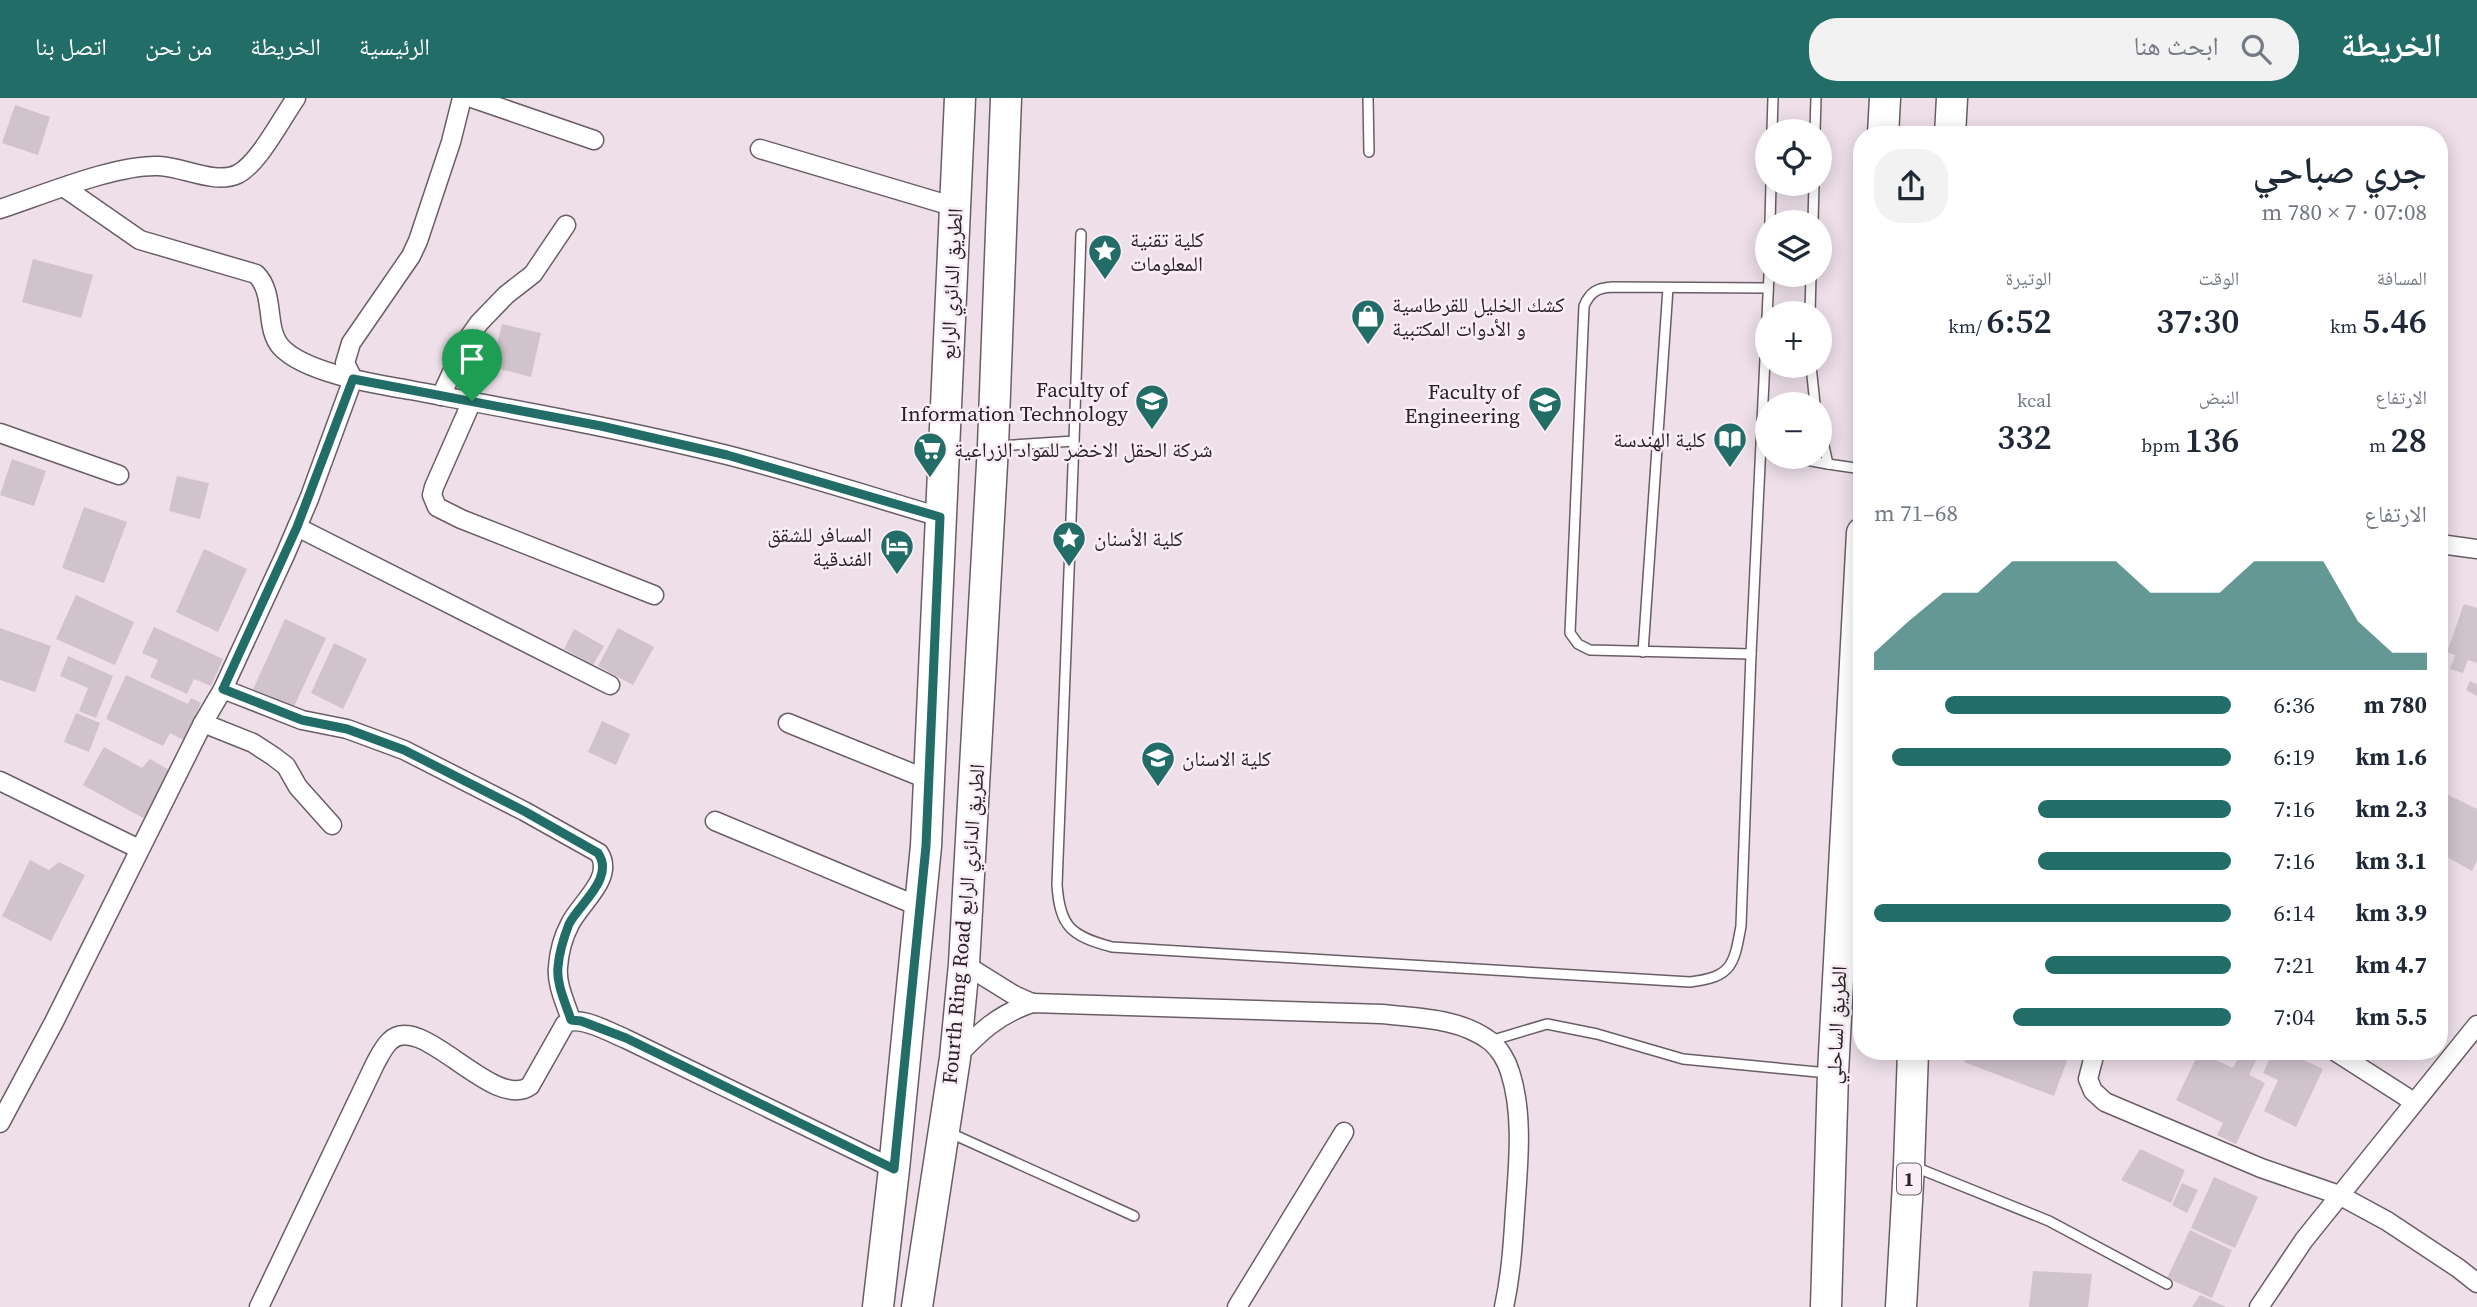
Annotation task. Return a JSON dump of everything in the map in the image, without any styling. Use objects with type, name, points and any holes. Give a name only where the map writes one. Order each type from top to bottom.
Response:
[{"type":"main road","name":"الطريق الدائري الرابع","points":[[878,1307],[926,846],[960,98]]},
{"type":"main road","points":[[993,446],[1006,98]]},
{"type":"main road","points":[[1883,126],[1885,98]]},
{"type":"main road","points":[[1950,126],[1952,98]]},
{"type":"main road","name":"Fourth Ring Road الطريق الدائري الرابع","points":[[918,1307],[955,1058],[964,964],[993,446]]},
{"type":"main road","name":"الطريق الساحلي","points":[[1826,1307],[1833,1073],[1853,701]]},
{"type":"main road","name":"1","points":[[1901,1307],[1913,1060]]},
{"type":"street","points":[[0,209],[111,173],[143,166],[176,168],[214,177],[226,178],[237,174],[247,168],[260,152],[296,98]]},
{"type":"street","points":[[0,1123],[54,1022],[202,723],[223,689],[297,527],[353,379],[345,363],[351,343],[411,256],[432,201],[462,98]]},
{"type":"street","points":[[472,98],[594,140]]},
{"type":"street","points":[[760,149],[955,207]]},
{"type":"street","points":[[65,188],[140,240],[256,274],[267,291],[280,346],[301,360],[353,379],[601,426],[727,455],[940,517]]},
{"type":"street","points":[[442,396],[467,340],[479,323],[506,295],[533,274],[566,225]]},
{"type":"street","points":[[472,401],[434,487],[432,495],[437,507],[461,519],[654,595]]},
{"type":"street","points":[[0,433],[119,475]]},
{"type":"street","points":[[297,527],[610,685]]},
{"type":"street","points":[[2448,545],[2477,549]]},
{"type":"street","points":[[223,689],[302,720],[347,729],[404,750],[524,811],[598,853],[603,860],[603,872],[570,924],[558,963],[559,981],[571,1020]]},
{"type":"street","points":[[202,723],[253,743],[286,766],[298,787],[332,825]]},
{"type":"street","points":[[788,723],[929,780]]},
{"type":"street","points":[[0,781],[139,849]]},
{"type":"street","points":[[715,821],[920,907]]},
{"type":"street","points":[[964,964],[1032,1003]]},
{"type":"street","points":[[955,1058],[991,1023],[1010,1011],[1032,1003],[1382,1013],[1437,1020],[1473,1031],[1490,1041],[1502,1055],[1510,1070],[1515,1093],[1518,1171],[1510,1280],[1504,1307]]},
{"type":"street","points":[[259,1307],[375,1064],[390,1040],[403,1034],[426,1041],[493,1084],[514,1092],[530,1086],[565,1024],[571,1020],[581,1021],[626,1038],[894,1169]]},
{"type":"street","points":[[2259,1307],[2304,1240],[2477,1025]]},
{"type":"street","points":[[2093,1060],[2088,1079],[2093,1091],[2105,1102],[2261,1168],[2339,1195],[2387,1221],[2477,1283]]},
{"type":"street","points":[[2348,1060],[2414,1102]]},
{"type":"street","points":[[1237,1307],[1344,1132]]},
{"type":"lane","points":[[1368,98],[1369,152]]},
{"type":"lane","points":[[1772,119],[1773,98]]},
{"type":"lane","points":[[1815,119],[1816,98]]},
{"type":"lane","points":[[1081,234],[1057,885],[1059,909],[1064,922],[1095,942],[1112,947],[1690,982],[1723,975],[1733,965],[1741,926],[1751,653],[1763,469]]},
{"type":"lane","points":[[1751,653],[1590,650],[1578,644],[1570,633],[1584,306],[1588,296],[1599,288],[1768,288],[1765,392]]},
{"type":"lane","points":[[1643,652],[1668,288]]},
{"type":"lane","points":[[993,446],[1074,441]]},
{"type":"lane","points":[[1832,465],[1853,468]]},
{"type":"lane","points":[[1490,1041],[1547,1024],[1597,1034],[1683,1059],[1833,1073]]},
{"type":"lane","points":[[943,1130],[1134,1216]]},
{"type":"lane","points":[[1909,1165],[2049,1222],[2168,1284]]},
{"type":"building","points":[[15,105],[50,117],[38,155],[2,143]]},
{"type":"building","points":[[33,259],[93,275],[81,318],[22,302]]},
{"type":"building","points":[[502,324],[541,333],[531,377],[492,367]]},
{"type":"building","points":[[12,459],[46,471],[34,506],[0,495]]},
{"type":"building","points":[[177,476],[209,483],[200,519],[169,511]]},
{"type":"building","points":[[84,507],[127,522],[104,583],[62,568]]},
{"type":"building","points":[[204,549],[247,569],[218,632],[176,612]]},
{"type":"building","points":[[76,595],[134,622],[115,665],[56,639]]},
{"type":"building","points":[[2464,604],[2477,608],[2477,663],[2468,660],[2463,673],[2450,669],[2455,655],[2448,652]]},
{"type":"building","points":[[285,619],[326,638],[290,715],[250,696]]},
{"type":"building","points":[[154,627],[223,659],[211,686],[194,679],[187,694],[150,677],[158,660],[142,653]]},
{"type":"building","points":[[0,628],[51,646],[35,692],[0,680]]},
{"type":"building","points":[[618,628],[654,647],[633,685],[598,666]]},
{"type":"building","points":[[574,629],[604,646],[593,665],[564,649]]},
{"type":"building","points":[[334,643],[367,659],[343,709],[311,693]]},
{"type":"building","points":[[68,656],[113,676],[96,718],[79,711],[88,688],[60,676]]},
{"type":"building","points":[[126,675],[188,704],[191,698],[201,703],[184,740],[170,733],[163,746],[106,719]]},
{"type":"building","points":[[2470,681],[2477,684],[2477,696],[2466,690]]},
{"type":"building","points":[[76,713],[100,723],[89,752],[64,742]]},
{"type":"building","points":[[602,721],[630,734],[616,765],[588,752]]},
{"type":"building","points":[[104,747],[142,768],[150,759],[171,771],[145,819],[83,785]]},
{"type":"building","points":[[2448,795],[2477,809],[2477,861],[2472,871],[2448,858]]},
{"type":"building","points":[[30,860],[49,870],[59,862],[85,875],[51,941],[2,916]]},
{"type":"building","points":[[1965,1060],[2067,1060],[2054,1096]]},
{"type":"building","points":[[2195,1060],[2216,1060],[2233,1068],[2237,1060],[2256,1060],[2249,1075],[2265,1083],[2236,1144],[2217,1135],[2223,1123],[2176,1100]]},
{"type":"building","points":[[2269,1060],[2304,1060],[2323,1069],[2296,1127],[2264,1111],[2278,1080],[2263,1073]]},
{"type":"building","points":[[2140,1149],[2185,1170],[2171,1203],[2121,1180]]},
{"type":"building","points":[[2214,1177],[2258,1197],[2235,1248],[2191,1228]]},
{"type":"building","points":[[2182,1183],[2198,1190],[2187,1213],[2172,1205]]},
{"type":"building","points":[[2190,1230],[2232,1250],[2212,1298],[2167,1278]]},
{"type":"building","points":[[2033,1271],[2092,1274],[2088,1307],[2029,1307]]},
{"type":"building","points":[[2200,1295],[2226,1307],[2192,1307]]},
{"type":"place","name":"كلية تقنية المعلومات","points":[[1105,281]]},
{"type":"place","name":"كشك الخليل للقرطاسية و الأدوات المكتبية","points":[[1368,346]]},
{"type":"place","name":"Faculty of Information Technology","points":[[1152,431]]},
{"type":"place","name":"Faculty of Engineering","points":[[1545,433]]},
{"type":"place","name":"كلية الهندسة","points":[[1730,469]]},
{"type":"place","name":"شركة الحقل الاخضر للمواد الزراعية","points":[[930,479]]},
{"type":"place","name":"كلية الأسنان","points":[[1069,568]]},
{"type":"place","name":"المسافر للشقق الفندقية","points":[[897,576]]},
{"type":"place","name":"كلية الاسنان","points":[[1158,788]]},
{"type":"route","points":[[353,379],[472,401],[601,426],[727,455],[940,517],[926,846],[894,1169],[626,1038],[581,1021],[571,1020],[557,971],[570,924],[603,872],[603,860],[598,853],[440,766],[404,750],[347,729],[302,720],[223,689],[309,499],[353,379]]}]
